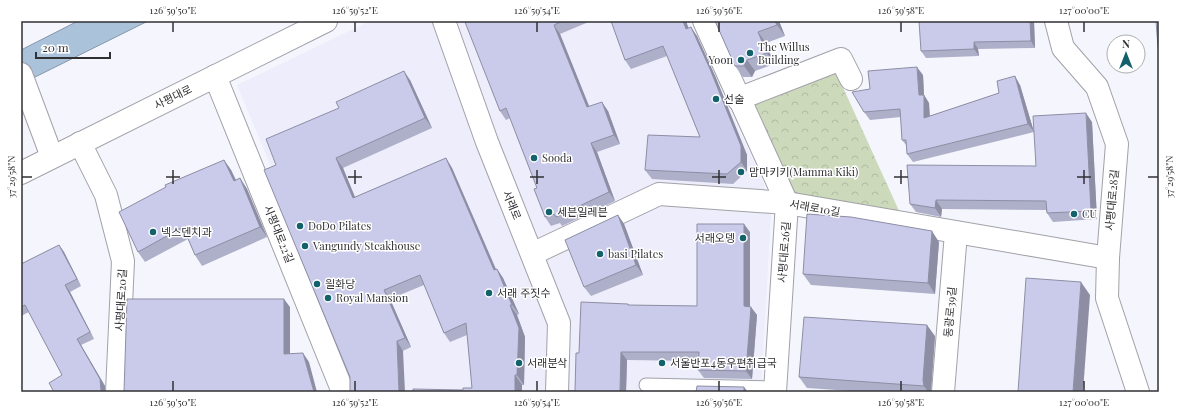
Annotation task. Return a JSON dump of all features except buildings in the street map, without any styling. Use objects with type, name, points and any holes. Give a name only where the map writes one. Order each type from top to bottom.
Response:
[{"type":"street","name":"사평대로","points":[[21,173],[326,21]]},
{"type":"street","name":"서래로","points":[[444,21],[487,142],[559,323],[557,392]]},
{"type":"street","name":"사평대로26길","points":[[704,21],[787,203],[775,390]]},
{"type":"street","name":"사평대로28길","points":[[1056,21],[1063,48],[1097,87],[1117,144],[1108,258],[1107,298],[1138,392]]},
{"type":"street","points":[[738,98],[841,59],[851,79]]},
{"type":"street","name":"사평대로22길","points":[[215,76],[343,392]]},
{"type":"street","points":[[23,80],[52,157]]},
{"type":"street","name":"사평대로20길","points":[[80,143],[106,195],[123,261],[117,392]]},
{"type":"street","name":"서래로10길","points":[[532,254],[659,194],[787,203],[1108,258]]},
{"type":"street","name":"동광로39길","points":[[943,392],[956,233]]},
{"type":"lane","points":[[646,385],[775,390]]},
{"type":"shaded area","points":[[370,21],[689,21],[764,184],[771,215],[761,392],[360,392],[360,382],[237,85]]},
{"type":"green space","points":[[836,72],[900,213],[793,194],[753,105]]},
{"type":"water","points":[[78,21],[148,21],[21,84],[21,50]]},
{"type":"place","name":"The Willus Building","points":[[750,53]]},
{"type":"place","name":"Yoon","points":[[741,60]]},
{"type":"place","name":"선술","points":[[716,99]]},
{"type":"place","name":"Sooda","points":[[534,158]]},
{"type":"place","name":"맘마키키(Mamma Kiki)","points":[[741,172]]},
{"type":"place","name":"세븐일레븐","points":[[549,212]]},
{"type":"place","name":"CU","points":[[1074,214]]},
{"type":"place","name":"DoDo Pilates","points":[[300,226]]},
{"type":"place","name":"넥스덴치과","points":[[153,232]]},
{"type":"place","name":"서래오뎅","points":[[743,238]]},
{"type":"place","name":"Vangundy Steakhouse","points":[[305,246]]},
{"type":"place","name":"basi Pilates","points":[[600,254]]},
{"type":"place","name":"읠화당","points":[[317,284]]},
{"type":"place","name":"서래 주짓수","points":[[489,293]]},
{"type":"place","name":"Royal Mansion","points":[[328,298]]},
{"type":"place","name":"서래분삭","points":[[519,363]]},
{"type":"place","name":"서울반포4동우편취급국","points":[[662,363]]}]
